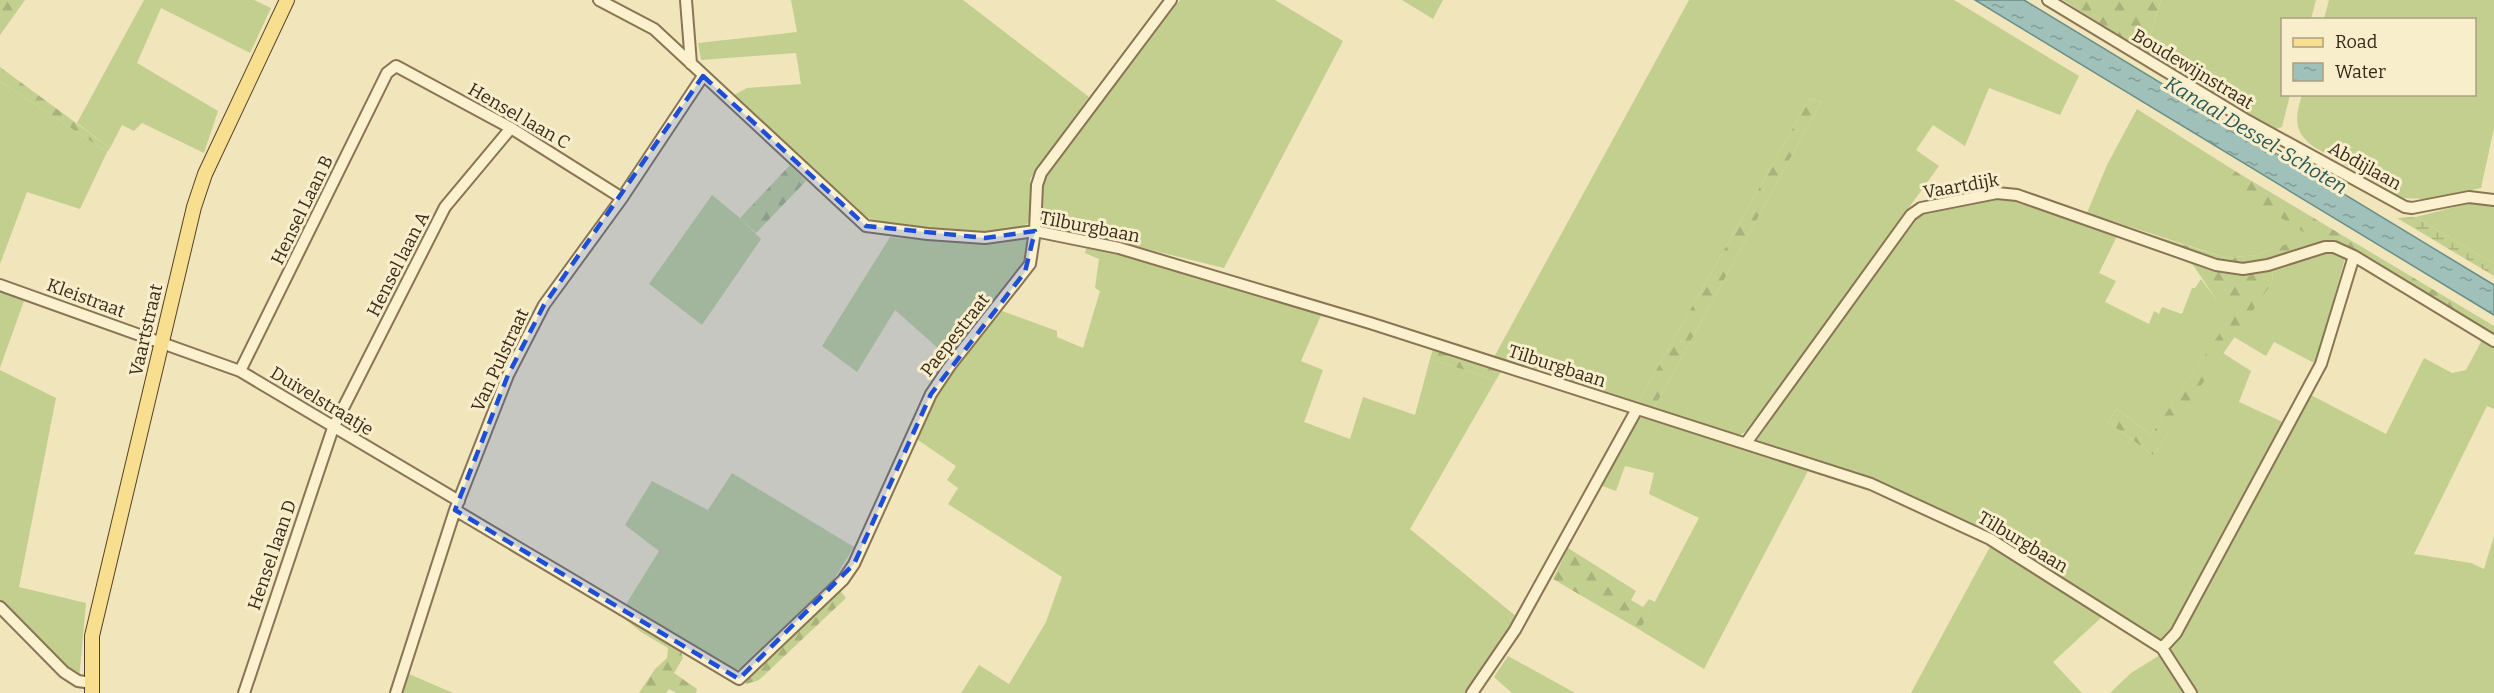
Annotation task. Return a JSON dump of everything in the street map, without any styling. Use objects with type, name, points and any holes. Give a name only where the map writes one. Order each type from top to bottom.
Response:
[{"type":"main road","name":"Vaartstraat","points":[[92,688],[92,636],[194,207],[205,174],[287,0]]},
{"type":"street","name":"Tilburgbaan","points":[[599,0],[654,29],[866,226],[985,238],[1035,231],[1119,248],[1203,272],[1871,484],[1990,539],[2162,648],[2191,693]]},
{"type":"street","points":[[686,0],[691,64]]},
{"type":"street","name":"Paepestraat","points":[[739,679],[843,580],[854,564],[931,393],[1030,264],[1035,231],[1037,185],[1041,173],[1171,0]]},
{"type":"street","name":"Boudewijnstraat","points":[[2048,0],[2248,121],[2292,145]]},
{"type":"street","name":"Hensel laan C","points":[[396,66],[511,128],[622,198]]},
{"type":"street","name":"Hensel Laan B","points":[[240,371],[387,73],[396,66]]},
{"type":"street","name":"Van Pulstraat","points":[[396,693],[457,505],[508,375],[544,306],[622,198],[703,76]]},
{"type":"street","name":"Hensel laan A","points":[[333,428],[445,207],[511,128]]},
{"type":"street","name":"Abdijlaan","points":[[2292,145],[2405,207],[2412,208],[2469,197],[2494,200]]},
{"type":"street","name":"Vaartdijk","points":[[1746,443],[1911,215],[1921,208],[1997,193],[2007,193],[2216,265],[2243,269],[2268,265],[2325,247],[2334,247],[2354,256],[2494,341]]},
{"type":"street","points":[[2162,648],[2176,633],[2321,364],[2354,256]]},
{"type":"street","name":"Kleistraat","points":[[0,285],[162,343]]},
{"type":"street","name":"Duivelstraatje","points":[[162,343],[240,371],[739,679]]},
{"type":"street","points":[[1472,693],[1515,630],[1637,409]]},
{"type":"street","name":"Hensel laan D","points":[[244,693],[333,428]]},
{"type":"street","name":"Vaartstraat","points":[[0,607],[64,672],[92,688]]},
{"type":"highlighted area","points":[[703,76],[866,226],[985,238],[1035,231],[1025,272],[931,394],[854,564],[739,679],[455,510],[508,375],[544,305]]},
{"type":"green space","points":[[0,0],[25,0],[0,35]]},
{"type":"green space","points":[[144,0],[254,0],[271,8],[250,53],[161,8],[137,63],[218,111],[204,153],[142,123],[134,131],[122,125],[110,148],[77,123]]},
{"type":"green space","points":[[791,0],[963,0],[1089,97],[1030,179],[1030,222],[1023,226],[987,233],[889,224],[861,214],[734,95],[747,88],[801,84],[796,53],[701,60],[698,43],[797,32]]},
{"type":"green space","points":[[1180,0],[1275,0],[1343,41],[1224,268],[1102,238],[1038,226],[1043,180]]},
{"type":"green space","points":[[1402,0],[1443,0],[1433,19]]},
{"type":"green space","points":[[1689,0],[1954,0],[2079,76],[2060,115],[1989,88],[1965,146],[1933,125],[1916,150],[1939,166],[1748,430],[1740,435],[1653,410],[1821,102],[1810,98],[1637,404],[1493,359]]},
{"type":"green space","points":[[2063,0],[2161,0],[2145,52]]},
{"type":"green space","points":[[2161,0],[2316,0],[2311,18],[2281,18],[2281,96],[2290,96],[2282,127],[2275,129],[2145,52]]},
{"type":"green space","points":[[2329,0],[2494,0],[2494,128],[2481,188],[2427,199],[2403,198],[2314,147],[2302,136],[2297,117],[2302,96],[2476,96],[2476,18],[2324,18]]},
{"type":"green space","points":[[0,67],[110,148],[107,152],[0,81]]},
{"type":"green space","points":[[0,81],[107,152],[80,209],[27,192],[0,264]]},
{"type":"green space","points":[[1810,98],[1821,102],[1653,410],[1637,404]]},
{"type":"green space","points":[[2137,109],[2235,171],[2228,184],[2311,236],[2255,255],[2227,258],[2087,213],[2107,165]]},
{"type":"green space","points":[[790,165],[806,181],[756,233],[740,218]]},
{"type":"green space","points":[[2235,171],[2494,326],[2494,339],[2340,244],[2270,260],[2273,270],[2272,283],[2153,455],[2108,422],[2117,409],[2151,435],[2232,315],[2216,299],[2193,265],[2144,245],[2149,234],[2227,258],[2255,255],[2310,236],[2227,184]]},
{"type":"green space","points":[[712,195],[761,239],[702,325],[649,284]]},
{"type":"green space","points":[[1995,198],[2012,199],[2117,236],[2099,273],[2116,281],[2105,302],[2149,324],[2154,311],[2159,314],[2162,307],[2182,314],[2192,288],[2195,288],[2201,279],[2216,299],[2233,314],[2151,435],[2117,409],[2108,422],[2153,455],[2223,353],[2251,371],[2239,402],[2285,423],[2172,633],[2159,642],[1987,530],[1862,474],[1761,444],[1757,440],[1915,217],[1933,210]]},
{"type":"green space","points":[[2470,203],[2494,206],[2494,264],[2416,217]]},
{"type":"green space","points":[[2416,217],[2494,264],[2494,276],[2397,218]]},
{"type":"green space","points":[[890,237],[986,243],[1023,237],[1026,240],[1028,251],[1024,266],[949,358],[895,310],[857,372],[822,346]]},
{"type":"green space","points":[[1087,245],[1177,269],[1322,313],[1301,361],[1323,370],[1304,422],[1350,439],[1363,397],[1415,415],[1430,359],[1496,380],[1410,529],[1518,618],[1469,693],[961,693],[979,665],[1009,684],[1046,622],[1062,577],[948,504],[958,488],[947,480],[956,466],[915,438],[953,368],[1002,311],[1057,331],[1057,337],[1083,348],[1100,291],[1095,288],[1099,259],[1085,253]]},
{"type":"green space","points":[[2322,251],[2333,251],[2345,258],[2316,364],[2274,342],[2266,356],[2234,337],[2272,283],[2273,270]]},
{"type":"green space","points":[[0,288],[25,298],[0,368]]},
{"type":"green space","points":[[2482,340],[2494,347],[2494,409],[2487,406],[2414,554],[2471,563],[2484,569],[2494,536],[2494,693],[2198,693],[2168,647],[2309,394],[2386,434],[2424,358],[2452,373],[2466,370]]},
{"type":"green space","points":[[1433,349],[1502,370],[1496,380],[1430,359]]},
{"type":"green space","points":[[0,370],[56,398],[19,587],[86,603],[79,680],[0,608]]},
{"type":"green space","points":[[1637,416],[1809,469],[1704,669],[1640,630],[1699,518],[1649,494],[1654,473],[1625,466],[1616,491],[1602,486],[1602,481]]},
{"type":"green space","points":[[732,473],[854,547],[833,581],[742,668],[734,670],[625,606],[659,551],[625,525],[652,481],[708,510]]},
{"type":"green space","points":[[1991,545],[2103,616],[2053,662],[2082,693],[1911,693]]},
{"type":"green space","points":[[1568,548],[1636,591],[1631,600],[1643,607],[1649,599],[1655,602],[1640,630],[1553,579]]},
{"type":"green space","points":[[839,589],[846,598],[759,680],[746,684],[744,679]]},
{"type":"green space","points":[[622,613],[680,648],[683,658],[674,673],[697,689],[696,693],[676,693],[669,689],[666,693],[639,693],[655,669],[667,658],[668,648],[641,632],[621,616]]},
{"type":"green space","points":[[2160,655],[2184,693],[2110,693],[2131,673]]},
{"type":"green space","points":[[1508,656],[1575,693],[1512,693],[1494,677]]},
{"type":"green space","points":[[409,674],[453,693],[403,693]]},
{"type":"water","points":[[1975,0],[2024,0],[2494,285],[2494,315]]},
{"type":"water label","name":"Kanaal Dessel-Schoten","points":[[2256,135]]}]
